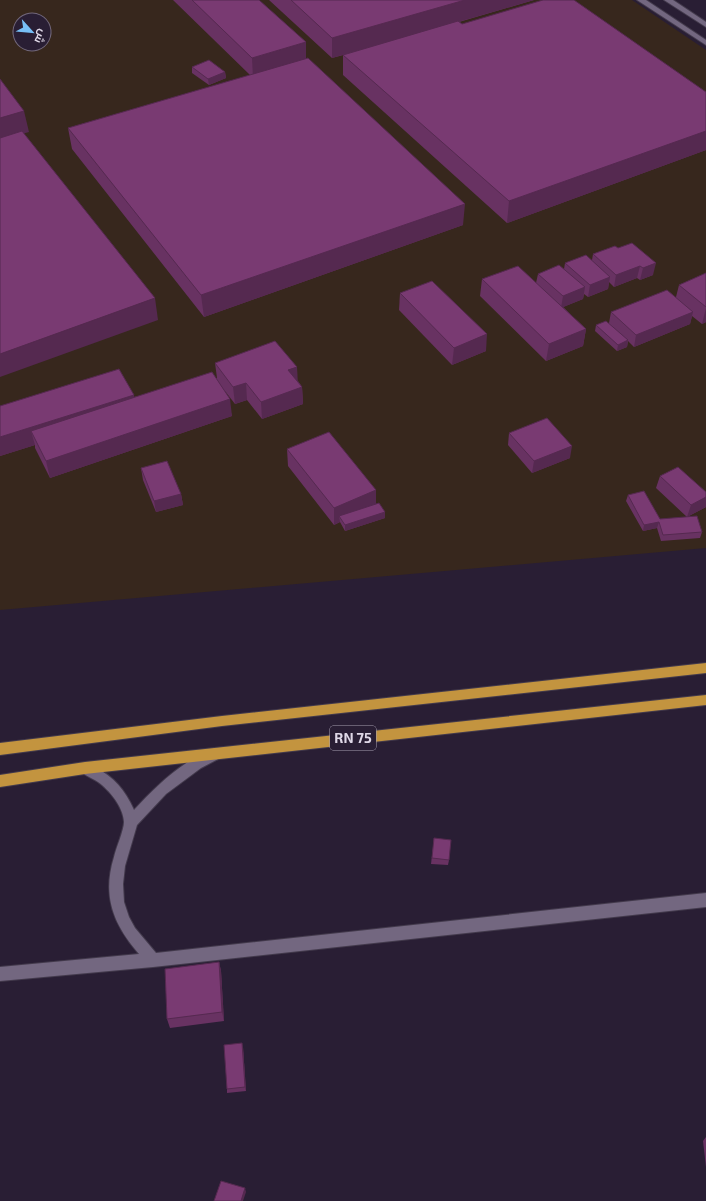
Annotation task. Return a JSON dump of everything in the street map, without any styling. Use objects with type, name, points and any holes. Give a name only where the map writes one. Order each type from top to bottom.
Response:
[{"type":"highway","name":"RN 75","points":[[0,749],[222,721],[706,668]]},
{"type":"highway","name":"RN 75","points":[[0,781],[85,768],[706,700]]},
{"type":"street","points":[[641,0],[706,43]]},
{"type":"street","points":[[668,0],[706,25]]},
{"type":"street","points":[[153,960],[130,933],[122,919],[117,902],[116,884],[118,866],[131,822],[161,790],[196,764],[215,754]]},
{"type":"street","points":[[85,768],[99,775],[111,784],[120,795],[127,808],[131,822]]},
{"type":"street","points":[[0,974],[153,960],[706,900]]},
{"type":"shaded area","points":[[0,0],[632,0],[706,50],[706,548],[0,610]]},
{"type":"building","points":[[192,0],[259,0],[306,42],[252,58]]},
{"type":"building","points":[[291,0],[465,0],[332,38]]},
{"type":"building","points":[[543,0],[574,0],[706,92],[706,131],[509,201],[343,55],[458,21],[462,24]]},
{"type":"building","points":[[308,58],[465,204],[201,295],[68,128]]},
{"type":"building","points":[[209,60],[225,72],[208,79],[192,67]]},
{"type":"building","points":[[0,79],[24,111],[0,118]]},
{"type":"building","points":[[22,131],[155,298],[0,354],[0,138]]},
{"type":"building","points":[[632,243],[656,263],[643,268],[640,266],[616,275],[593,254],[615,246],[618,248]]},
{"type":"building","points":[[586,255],[610,277],[590,285],[565,263]]},
{"type":"building","points":[[559,265],[585,287],[563,296],[538,274]]},
{"type":"building","points":[[518,266],[586,329],[549,344],[482,279]]},
{"type":"building","points":[[706,273],[706,307],[679,285]]},
{"type":"building","points":[[432,281],[487,334],[454,348],[400,293]]},
{"type":"building","points":[[667,290],[693,312],[636,335],[611,312]]},
{"type":"building","points":[[606,321],[628,340],[618,345],[596,325]]},
{"type":"building","points":[[275,341],[297,367],[288,370],[302,387],[261,402],[246,383],[233,387],[215,363]]},
{"type":"building","points":[[119,369],[134,395],[0,437],[0,406]]},
{"type":"building","points":[[212,372],[230,399],[46,461],[31,431]]},
{"type":"building","points":[[547,418],[572,446],[534,461],[509,433]]},
{"type":"building","points":[[329,432],[376,490],[334,508],[287,449]]},
{"type":"building","points":[[167,461],[181,494],[154,501],[141,468]]},
{"type":"building","points":[[678,467],[706,492],[706,497],[691,505],[660,476]]},
{"type":"building","points":[[644,491],[660,519],[697,516],[702,532],[663,535],[659,522],[644,525],[628,495]]},
{"type":"building","points":[[379,503],[385,512],[345,525],[339,516]]},
{"type":"building","points":[[434,838],[451,840],[449,860],[432,858]]},
{"type":"building","points":[[219,962],[222,1012],[167,1019],[165,969]]},
{"type":"building","points":[[242,1043],[245,1087],[227,1089],[224,1045]]},
{"type":"building","points":[[221,1181],[245,1188],[241,1201],[214,1201]]}]
